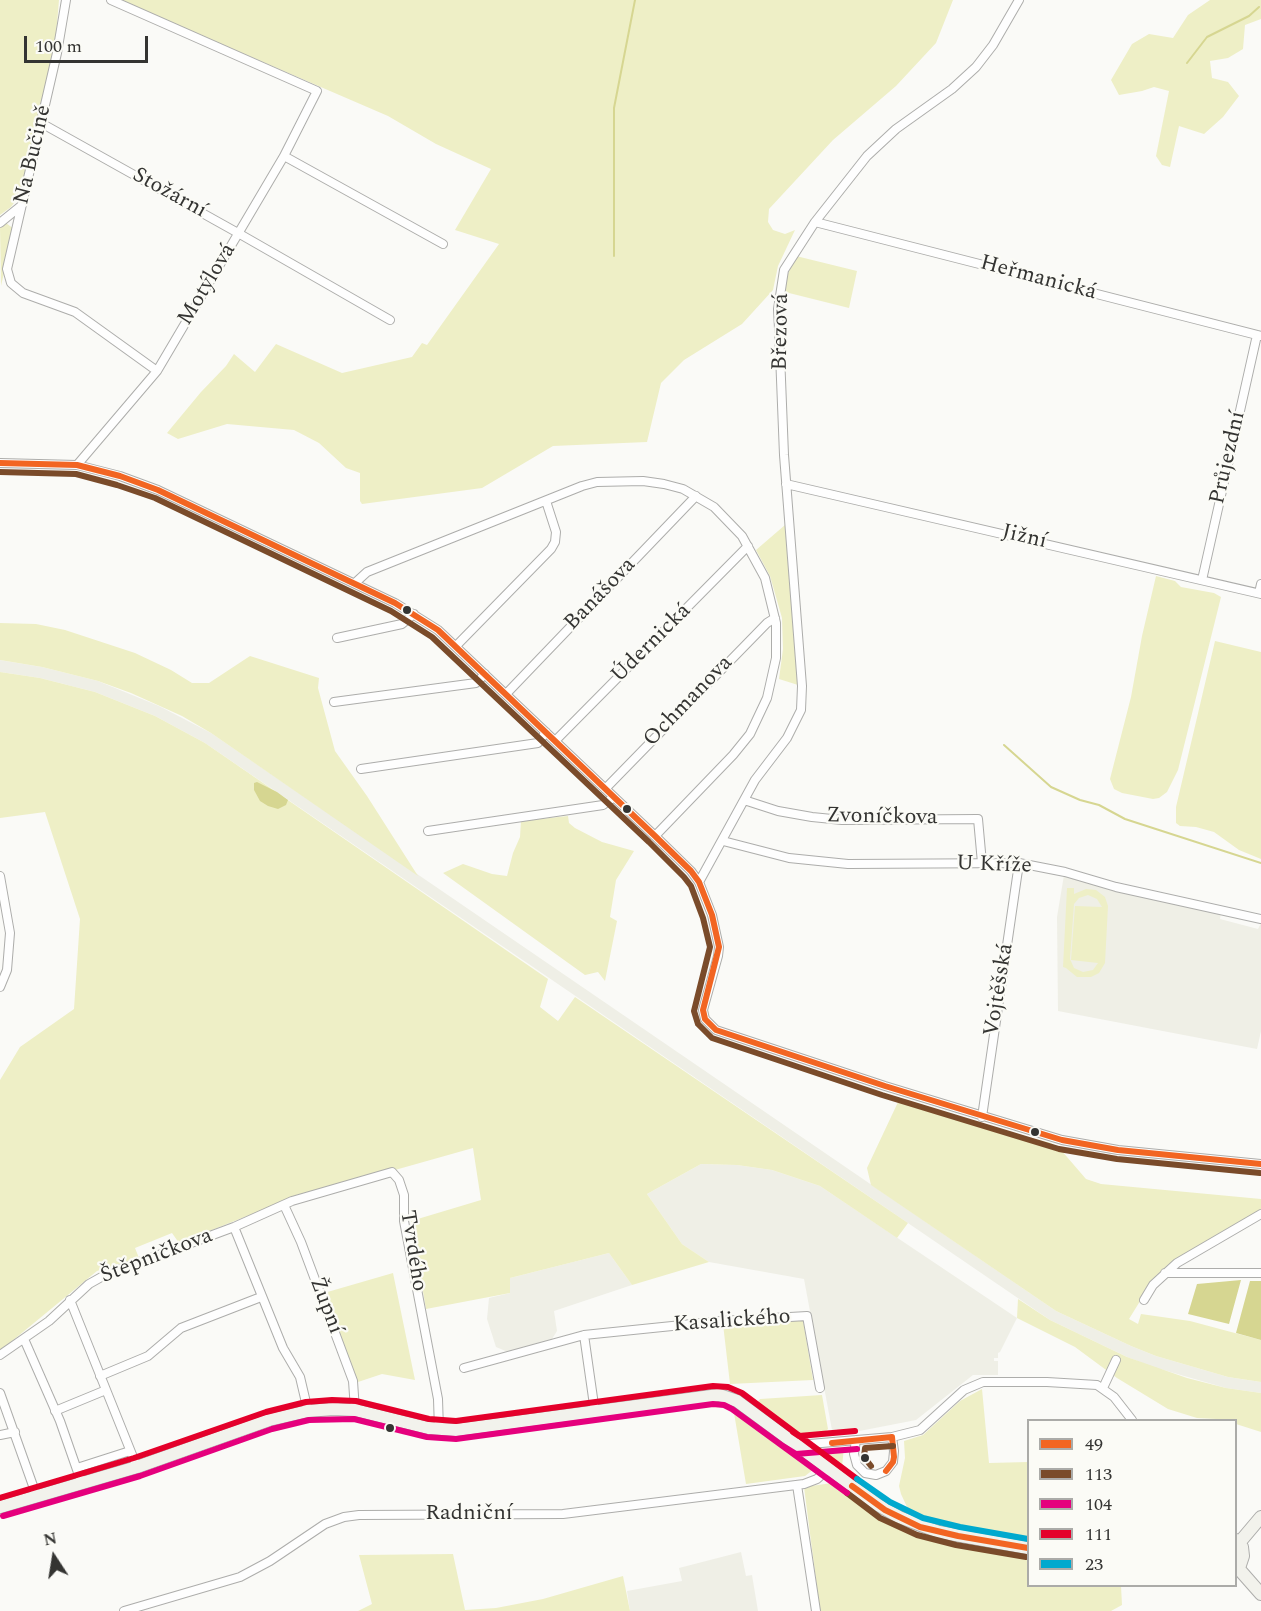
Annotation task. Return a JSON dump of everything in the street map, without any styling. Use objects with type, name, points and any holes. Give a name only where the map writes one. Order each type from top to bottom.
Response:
[{"type":"street","name":"Na Bučině","points":[[66,0],[57,53],[7,269],[11,283],[22,293],[75,312],[157,370]]},
{"type":"street","name":"Motýlová","points":[[77,465],[157,370],[284,156],[317,91],[111,0]]},
{"type":"street","name":"Březová","points":[[699,882],[755,780],[796,723],[801,710],[802,686],[786,484],[778,309],[784,270],[815,222],[867,156],[896,129],[952,89],[976,67],[993,45],[1019,0]]},
{"type":"street","name":"Stožární","points":[[41,123],[390,320]]},
{"type":"street","points":[[284,156],[444,244]]},
{"type":"street","points":[[0,223],[22,205]]},
{"type":"street","name":"Heřmanická","points":[[815,222],[1259,336]]},
{"type":"street","name":"Průjezdní","points":[[1202,580],[1259,336]]},
{"type":"street","points":[[0,462],[77,465],[120,476],[158,490],[355,583],[414,614],[438,630],[655,836],[691,871],[699,882],[712,915],[719,947],[703,1010],[705,1018],[716,1030],[982,1116],[1090,1146],[1261,1164]]},
{"type":"street","points":[[355,583],[367,572],[590,484],[618,481],[664,484],[683,489],[714,507],[727,518],[748,546],[765,578],[775,618],[777,639],[772,681],[760,715],[750,734],[733,755],[655,836]]},
{"type":"street","name":"Jižní","points":[[786,484],[1260,593]]},
{"type":"street","name":"Banášova","points":[[506,694],[696,496]]},
{"type":"street","points":[[456,646],[551,549],[555,542],[556,532],[546,501]]},
{"type":"street","name":"Údernická","points":[[555,741],[748,546]]},
{"type":"street","points":[[1260,593],[1261,584]]},
{"type":"street","points":[[337,638],[402,624],[414,614]]},
{"type":"street","name":"Ochmanova","points":[[605,789],[767,623],[775,618]]},
{"type":"street","points":[[334,702],[476,682],[485,674]]},
{"type":"street","points":[[361,769],[538,743],[546,732]]},
{"type":"street","points":[[428,831],[603,806],[614,797]]},
{"type":"street","name":"Zvoníčkova","points":[[744,800],[778,811],[842,820],[978,819],[982,863]]},
{"type":"street","name":"U Kříže","points":[[723,842],[768,854],[820,862],[869,865],[1019,863],[1261,919]]},
{"type":"street","name":"Vojtěšská","points":[[982,1116],[1019,863]]},
{"type":"street","points":[[0,876],[10,933],[7,970],[0,987]]},
{"type":"street","name":"Tvrdého","points":[[298,1199],[392,1172],[396,1175],[404,1195],[404,1221],[438,1399],[439,1430]]},
{"type":"street","name":"Štěpničkova","points":[[0,1355],[49,1321],[89,1284],[105,1275],[234,1227],[298,1199]]},
{"type":"street","name":"Župní","points":[[284,1205],[301,1242],[353,1381],[355,1410]]},
{"type":"street","points":[[1144,1300],[1153,1285],[1177,1263],[1261,1214]]},
{"type":"street","points":[[234,1227],[283,1348],[300,1377],[308,1411]]},
{"type":"street","points":[[1164,1274],[1261,1273]]},
{"type":"street","points":[[100,1376],[148,1356],[181,1328],[261,1296]]},
{"type":"street","points":[[70,1300],[137,1467]]},
{"type":"street","name":"Kasalického","points":[[464,1368],[584,1335],[721,1321],[807,1316],[820,1388]]},
{"type":"street","points":[[584,1335],[595,1412]]},
{"type":"street","points":[[24,1339],[55,1411],[82,1484]]},
{"type":"street","points":[[1103,1388],[1116,1360]]},
{"type":"street","points":[[796,1445],[892,1437],[920,1430],[964,1390],[983,1382],[1089,1384],[1103,1388],[1114,1397],[1131,1419]]},
{"type":"street","points":[[55,1411],[106,1390]]},
{"type":"street","points":[[0,1394],[37,1497]]},
{"type":"street","points":[[0,1507],[137,1467],[270,1420],[308,1411],[355,1410],[439,1430],[471,1429],[722,1396],[739,1403],[878,1505],[899,1517],[929,1530],[1027,1548]]},
{"type":"street","points":[[0,1436],[15,1432]]},
{"type":"street","points":[[856,1440],[854,1454],[857,1465],[865,1473],[876,1475],[886,1471],[893,1462],[892,1437]]},
{"type":"street","points":[[77,1468],[130,1451]]},
{"type":"street","name":"Radniční","points":[[124,1611],[240,1577],[270,1562],[325,1524],[345,1517],[563,1514],[797,1485],[817,1479],[828,1469]]},
{"type":"street","points":[[797,1485],[816,1611]]},
{"type":"street","points":[[1261,1517],[1237,1541],[1244,1556],[1237,1569],[1261,1594]]},
{"type":"shaded area","points":[[0,0],[59,0],[55,47],[26,174],[19,196],[11,207],[0,215]]},
{"type":"shaded area","points":[[119,0],[953,0],[936,43],[896,86],[833,140],[769,209],[768,222],[773,230],[785,234],[795,230],[778,266],[773,290],[742,324],[684,360],[661,383],[647,442],[553,446],[482,488],[362,504],[360,501],[360,473],[346,468],[319,443],[294,430],[227,424],[178,439],[167,433],[234,354],[255,372],[276,344],[342,373],[412,357],[422,343],[427,345],[499,244],[455,230],[491,169],[436,144],[388,116]]},
{"type":"shaded area","points":[[1210,0],[1261,0],[1261,19],[1245,25],[1243,49],[1228,58],[1210,61],[1212,78],[1228,82],[1239,96],[1223,117],[1204,134],[1179,126],[1170,167],[1162,165],[1156,156],[1169,91],[1154,87],[1119,95],[1111,80],[1132,44],[1149,34],[1173,38],[1188,15]]},
{"type":"shaded area","points":[[6,223],[14,229],[1,286],[0,228]]},
{"type":"shaded area","points":[[796,256],[857,271],[849,308],[785,292],[787,276]]},
{"type":"shaded area","points":[[785,525],[798,685],[779,679],[783,649],[782,618],[770,576],[756,550]]},
{"type":"shaded area","points":[[1156,576],[1175,581],[1181,587],[1214,593],[1221,597],[1178,770],[1167,792],[1153,799],[1122,793],[1114,789],[1110,779],[1131,697]]},
{"type":"shaded area","points":[[0,623],[36,624],[65,630],[135,653],[192,683],[209,683],[250,656],[319,678],[318,688],[335,751],[418,876],[211,733],[182,716],[98,681],[42,667],[0,660]]},
{"type":"shaded area","points":[[1215,641],[1261,652],[1261,859],[1239,850],[1214,832],[1180,826],[1176,823],[1176,807]]},
{"type":"shaded area","points":[[0,660],[42,667],[98,681],[159,706],[211,733],[1056,1311],[1156,1356],[1228,1377],[1261,1382],[1261,1393],[1226,1388],[1153,1367],[1050,1320],[205,743],[155,716],[95,692],[40,678],[0,672]]},
{"type":"shaded area","points":[[0,672],[40,678],[95,692],[155,716],[205,743],[548,979],[540,1007],[558,1021],[575,997],[908,1223],[897,1238],[820,1186],[772,1170],[737,1165],[701,1164],[647,1194],[682,1244],[709,1262],[632,1285],[609,1253],[510,1278],[510,1293],[426,1309],[411,1221],[481,1200],[473,1148],[285,1201],[179,1243],[172,1233],[135,1248],[139,1258],[97,1271],[0,1351],[0,1080],[20,1047],[74,1009],[80,919],[45,812],[0,818]]},
{"type":"shaded area","points":[[257,782],[288,800],[286,805],[278,809],[260,801],[254,790],[254,783]]},
{"type":"shaded area","points":[[568,816],[569,823],[575,828],[602,842],[634,851],[616,880],[610,917],[617,921],[605,981],[598,972],[585,975],[443,873],[463,864],[492,874],[507,876],[520,837],[521,821]]},
{"type":"shaded area","points":[[1064,875],[1221,912],[1220,919],[1258,929],[1261,923],[1261,1031],[1257,1049],[1058,1011],[1057,917]]},
{"type":"shaded area","points":[[1067,888],[1074,888],[1074,894],[1086,889],[1096,890],[1105,897],[1108,906],[1105,963],[1099,973],[1091,977],[1077,977],[1063,967]],"holes":[[[1088,895],[1097,899],[1102,907],[1075,906],[1071,960],[1098,963],[1093,970],[1083,972],[1074,968],[1070,959],[1074,904],[1079,898]]]},
{"type":"shaded area","points":[[899,1100],[1051,1143],[1061,1150],[1086,1179],[1101,1184],[1261,1199],[1261,1210],[1168,1265],[1155,1277],[1129,1319],[1138,1324],[1141,1314],[1190,1321],[1261,1340],[1261,1382],[1228,1377],[1156,1356],[1056,1311],[871,1185],[867,1168]]},
{"type":"shaded area","points":[[701,1164],[737,1165],[772,1170],[820,1186],[1017,1318],[998,1353],[998,1358],[994,1358],[994,1361],[998,1361],[998,1375],[973,1375],[916,1420],[839,1435],[837,1429],[832,1430],[804,1279],[709,1262],[682,1244],[647,1194]]},
{"type":"shaded area","points":[[609,1253],[632,1285],[554,1311],[557,1331],[552,1339],[508,1352],[496,1347],[487,1319],[489,1298],[510,1293],[510,1278]]},
{"type":"shaded area","points":[[393,1273],[415,1380],[382,1374],[358,1382],[324,1293]]},
{"type":"shaded area","points":[[1241,1280],[1229,1324],[1188,1314],[1197,1284]]},
{"type":"shaded area","points":[[1250,1281],[1261,1281],[1261,1340],[1236,1333]]},
{"type":"shaded area","points":[[1018,1299],[1050,1320],[1127,1357],[1187,1378],[1226,1388],[1261,1393],[1261,1432],[1237,1424],[1237,1419],[1197,1418],[1168,1409],[1117,1378],[1075,1347],[1017,1318]]},
{"type":"shaded area","points":[[803,1320],[813,1380],[730,1384],[723,1324]]},
{"type":"shaded area","points":[[982,1389],[989,1463],[1027,1462],[1027,1541],[937,1524],[922,1519],[907,1507],[899,1486],[905,1458],[904,1441],[923,1435],[960,1401]]},
{"type":"shaded area","points":[[822,1395],[828,1429],[820,1437],[808,1437],[782,1426],[761,1410],[757,1403],[760,1399]]},
{"type":"shaded area","points":[[734,1413],[814,1469],[805,1476],[746,1484]]},
{"type":"shaded area","points":[[844,1447],[842,1467],[845,1467],[845,1474],[817,1454],[820,1450]]},
{"type":"shaded area","points":[[832,1483],[907,1532],[941,1543],[1027,1558],[1027,1587],[1121,1587],[1122,1605],[1111,1611],[820,1611],[804,1487]]},
{"type":"shaded area","points":[[741,1552],[746,1576],[752,1575],[758,1611],[630,1611],[627,1591],[682,1581],[679,1568]]},
{"type":"shaded area","points":[[453,1554],[465,1610],[496,1608],[543,1599],[623,1576],[630,1611],[358,1611],[372,1604],[359,1555]]},
{"type":"waterway","points":[[614,256],[614,108],[635,0]]},
{"type":"waterway","points":[[1187,63],[1207,37],[1249,16],[1259,7]]},
{"type":"waterway","points":[[1004,745],[1051,787],[1080,800],[1099,805],[1125,819],[1261,863]]},
{"type":"transit line","name":"49","points":[[0,463],[77,465],[120,476],[158,490],[395,603],[438,630],[655,836],[691,871],[699,882],[712,915],[719,947],[703,1010],[705,1019],[716,1030],[885,1086],[1062,1140],[1118,1150],[1261,1164]]},
{"type":"transit line","name":"113","points":[[0,472],[76,474],[155,498],[391,611],[432,637],[649,842],[691,886],[703,918],[710,947],[694,1011],[698,1024],[712,1038],[882,1095],[1059,1149],[1117,1159],[1260,1173]]},
{"type":"transit line","name":"111","points":[[0,1498],[134,1458],[266,1412],[306,1402],[356,1401],[429,1419],[456,1421],[713,1386],[728,1387],[742,1393],[857,1479]]},
{"type":"transit line","name":"104","points":[[3,1516],[140,1476],[272,1429],[309,1420],[354,1419],[427,1437],[456,1439],[713,1404],[724,1405],[732,1409],[847,1493]]},
{"type":"transit line","name":"111","points":[[793,1432],[799,1436],[855,1431]]},
{"type":"transit line","name":"49","points":[[832,1443],[892,1437],[894,1457],[886,1471]]},
{"type":"transit line","name":"104","points":[[783,1446],[796,1454],[857,1449]]},
{"type":"transit line","name":"113","points":[[871,1466],[864,1457],[865,1448],[893,1446]]},
{"type":"transit line","name":"23","points":[[857,1479],[890,1502],[923,1518],[1027,1539]]},
{"type":"transit line","name":"49","points":[[852,1486],[885,1510],[920,1527],[1027,1548]]},
{"type":"transit line","name":"113","points":[[847,1493],[880,1518],[917,1535],[956,1545],[1026,1557]]}]
